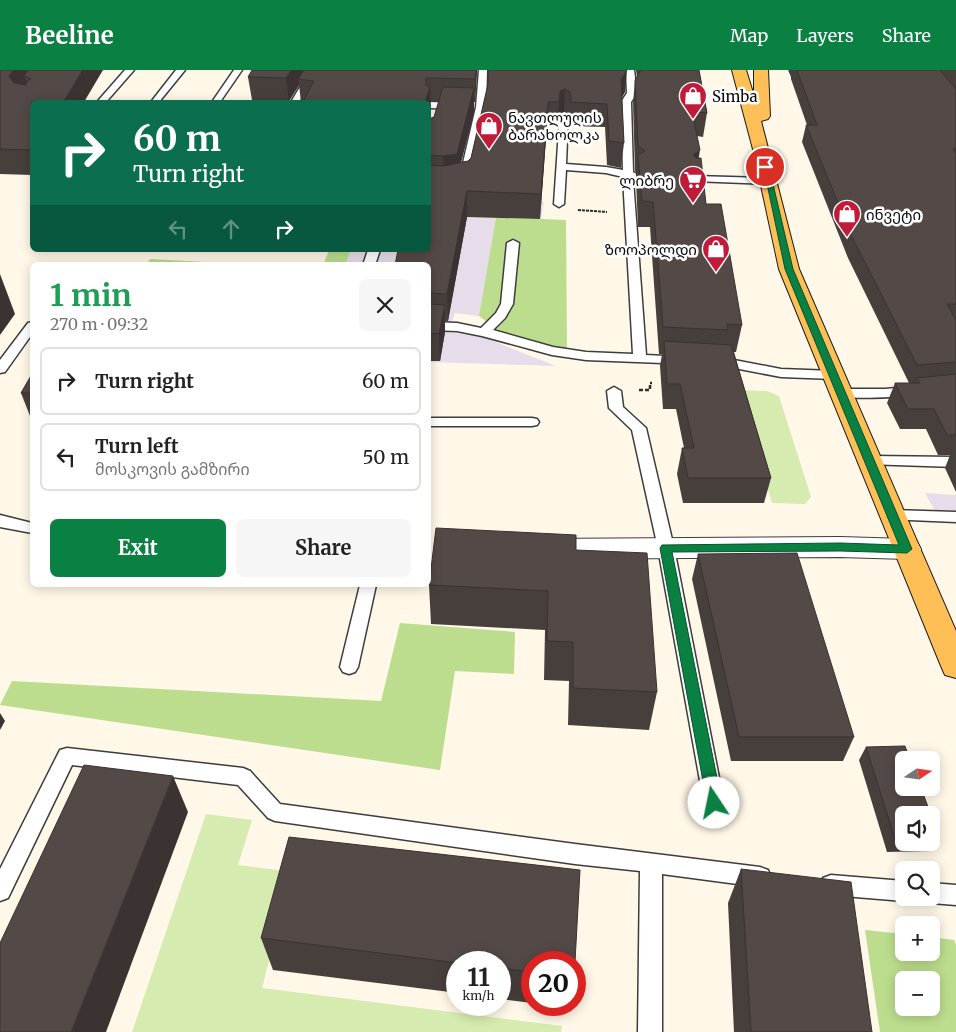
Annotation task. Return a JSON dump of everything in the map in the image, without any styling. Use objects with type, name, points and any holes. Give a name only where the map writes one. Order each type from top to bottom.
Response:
[{"type":"main road","points":[[739,70],[762,153],[789,269],[956,666]]},
{"type":"main road","points":[[761,70],[762,153]]},
{"type":"street","points":[[515,549],[840,547],[907,549]]},
{"type":"lane","points":[[103,100],[130,70]]},
{"type":"lane","points":[[157,100],[181,70]]},
{"type":"lane","points":[[217,100],[238,70]]},
{"type":"lane","points":[[296,100],[314,70]]},
{"type":"lane","points":[[431,185],[444,186],[464,182],[481,107],[483,70]]},
{"type":"lane","points":[[630,70],[632,94],[626,102],[632,176],[629,213],[640,359]]},
{"type":"lane","points":[[434,108],[481,107]]},
{"type":"lane","points":[[559,204],[563,117]]},
{"type":"lane","points":[[562,168],[606,170],[632,176]]},
{"type":"lane","points":[[696,179],[768,181]]},
{"type":"lane","points":[[484,332],[501,315],[507,304],[512,243]]},
{"type":"lane","points":[[431,326],[484,332],[552,351],[586,356],[734,364],[885,393],[956,387]]},
{"type":"lane","points":[[0,369],[30,329]]},
{"type":"lane","points":[[614,390],[616,408],[639,428],[666,548],[714,803]]},
{"type":"lane","points":[[431,422],[532,422]]},
{"type":"lane","points":[[870,461],[956,462]]},
{"type":"lane","points":[[892,515],[956,517]]},
{"type":"lane","points":[[1,524],[30,528]]},
{"type":"lane","points":[[349,667],[368,587]]},
{"type":"lane","points":[[0,892],[67,756],[243,777],[276,812],[783,880]]},
{"type":"lane","points":[[650,1032],[651,862]]},
{"type":"lane","points":[[811,883],[895,890]]},
{"type":"lane","points":[[940,894],[956,895]]},
{"type":"path","points":[[559,204],[563,209],[629,213]]},
{"type":"shaded area","points":[[431,198],[544,202],[541,219],[496,217],[479,316],[455,313],[448,332],[483,337],[556,366],[431,362],[431,262],[346,262],[350,252],[431,252]]},
{"type":"shaded area","points":[[925,493],[956,495],[956,521],[940,520]]},
{"type":"green space","points":[[496,217],[566,220],[567,350],[498,330],[479,316]]},
{"type":"green space","points":[[328,252],[350,252],[346,262],[324,262]]},
{"type":"green space","points":[[150,259],[204,262],[148,262]]},
{"type":"green space","points":[[738,390],[767,391],[779,396],[811,497],[805,504],[772,503]]},
{"type":"green space","points":[[400,623],[515,632],[514,674],[455,671],[440,770],[0,705],[12,681],[381,701]]},
{"type":"green space","points":[[206,814],[252,820],[238,865],[292,872],[262,988],[446,1011],[446,1016],[483,1016],[562,1026],[561,1032],[132,1032]]},
{"type":"green space","points":[[865,930],[895,933],[895,961],[940,961],[940,938],[954,940],[956,945],[956,1032],[880,1032]]},
{"type":"building","points":[[0,70],[14,70],[9,76],[14,83],[26,85],[27,81],[31,79],[24,76],[28,70],[83,70],[64,100],[30,100],[30,150],[0,149]]},
{"type":"building","points":[[252,70],[291,70],[286,78],[248,77]]},
{"type":"building","points":[[304,70],[476,70],[475,79],[426,78],[426,85],[430,87],[426,100],[304,100],[314,81],[298,79]]},
{"type":"building","points":[[488,70],[627,70],[621,79],[624,143],[609,141],[607,104],[571,102],[570,92],[565,89],[560,91],[559,102],[548,102],[541,194],[467,191],[447,294],[431,293],[431,262],[396,262],[398,252],[431,252],[431,165],[444,166],[468,161],[471,158],[488,84]]},
{"type":"building","points":[[641,70],[699,70],[707,113],[692,112],[700,150],[693,155],[696,158],[701,158],[706,204],[721,204],[742,325],[727,324],[728,330],[663,327],[653,202],[642,201],[638,155],[645,151],[638,146],[635,80]]},
{"type":"building","points":[[797,70],[940,70],[956,89],[956,149],[953,149],[956,153],[956,304],[947,304],[956,320],[956,362],[917,365],[853,239],[806,125],[817,125]]},
{"type":"building","points":[[443,87],[474,88],[457,154],[431,155],[431,118],[434,117]]},
{"type":"building","points":[[431,304],[445,305],[439,334],[431,333]]},
{"type":"building","points":[[664,341],[731,345],[771,478],[688,478],[682,448],[694,448],[680,384],[667,384]]},
{"type":"building","points":[[956,374],[956,435],[947,435],[934,409],[908,409],[895,383],[920,383],[917,378]]},
{"type":"building","points":[[30,377],[30,393],[21,393]]},
{"type":"building","points":[[436,528],[576,535],[576,550],[647,553],[657,692],[573,688],[573,642],[547,641],[548,591],[431,585]]},
{"type":"building","points":[[797,553],[854,737],[739,737],[698,554]]},
{"type":"building","points":[[905,746],[907,751],[895,751],[895,796],[924,796],[928,806],[895,806],[895,839],[866,747]]},
{"type":"building","points":[[84,765],[173,776],[71,1032],[0,1032],[0,943]]},
{"type":"building","points":[[289,837],[580,870],[576,951],[521,951],[521,971],[511,969],[511,951],[446,951],[446,961],[261,938]]},
{"type":"building","points":[[741,869],[851,882],[872,1032],[751,1032]]},
{"type":"place","name":"Simba","points":[[693,120]]},
{"type":"place","name":"ნავთლუღის ბარახოლკა","points":[[489,150]]},
{"type":"place","name":"ლიბრე","points":[[693,204]]},
{"type":"place","name":"ინვეტი","points":[[847,238]]},
{"type":"place","name":"ზოოპოლდი","points":[[716,273]]},
{"type":"route","points":[[714,803],[666,548],[840,547],[907,549],[789,269],[765,167]]}]
